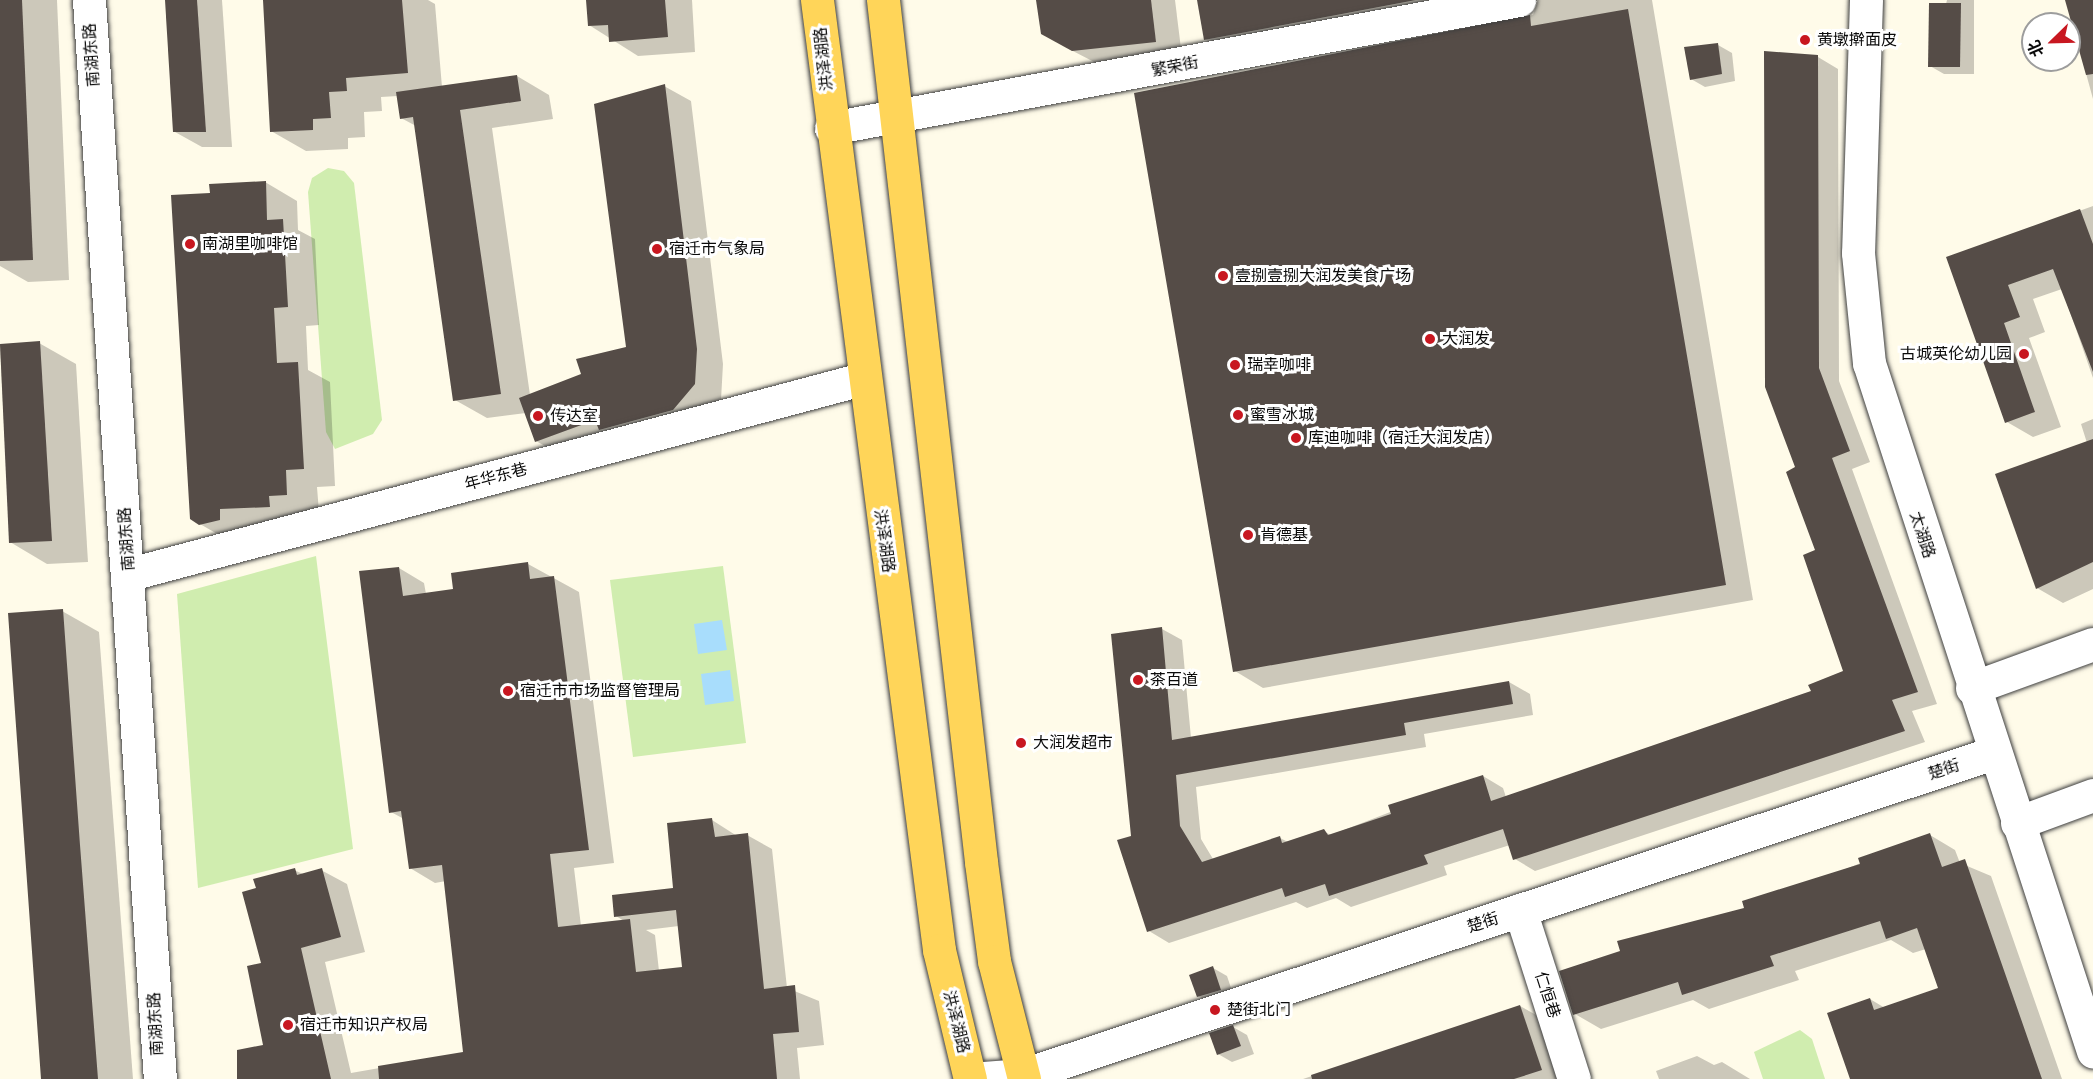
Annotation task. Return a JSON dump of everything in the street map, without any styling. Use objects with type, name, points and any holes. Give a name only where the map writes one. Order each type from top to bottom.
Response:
[{"type":"main road","name":"洪泽湖路","points":[[818,0],[831,128],[862,379],[939,950],[970,1079]]},
{"type":"main road","points":[[883,0],[981,862],[994,961],[1024,1077]]},
{"type":"street","name":"南湖东路","points":[[89,0],[130,574],[160,1079]]},
{"type":"street","name":"繁荣街","points":[[831,128],[898,119],[1519,0]]},
{"type":"street","name":"太湖路","points":[[1866,0],[1858,253],[1868,354],[1972,688],[2093,1051]]},
{"type":"street","name":"年华东巷","points":[[130,574],[862,379]]},
{"type":"street","points":[[1972,688],[2093,644]]},
{"type":"street","name":"楚街","points":[[970,1079],[1024,1077],[1993,753]]},
{"type":"street","points":[[2018,823],[2093,795]]},
{"type":"street","name":"仁恒巷","points":[[1520,910],[1574,1079]]},
{"type":"green space","points":[[328,168],[344,171],[354,183],[382,420],[373,434],[335,449],[326,432],[308,192],[312,178]]},
{"type":"green space","points":[[316,556],[353,849],[198,888],[177,594]]},
{"type":"green space","points":[[723,566],[746,743],[633,757],[610,580]]},
{"type":"green space","points":[[1800,1030],[1812,1039],[1825,1079],[1763,1079],[1754,1052]]},
{"type":"water","points":[[722,620],[727,650],[698,654],[694,624]]},
{"type":"water","points":[[730,670],[734,701],[705,705],[701,674]]},
{"type":"building","points":[[0,0],[22,0],[33,260],[0,261]]},
{"type":"building","points":[[165,0],[197,0],[206,132],[173,132]]},
{"type":"building","points":[[263,0],[402,0],[408,73],[346,78],[347,91],[329,92],[331,118],[313,119],[313,130],[270,132]]},
{"type":"building","points":[[586,0],[665,0],[668,37],[609,42],[608,25],[588,26]]},
{"type":"building","points":[[1036,0],[1151,0],[1156,42],[1072,51],[1041,34]]},
{"type":"building","points":[[1197,0],[1416,0],[1204,40]]},
{"type":"building","points":[[2065,0],[2093,0],[2093,74],[2086,75],[2081,57],[2081,12],[2068,12]]},
{"type":"building","points":[[1929,3],[1961,3],[1960,67],[1928,67]]},
{"type":"building","name":"大润发","points":[[1628,9],[1726,585],[1233,672],[1134,93],[1530,15],[1531,26]]},
{"type":"building","points":[[1718,43],[1722,74],[1690,80],[1684,47]]},
{"type":"building","points":[[1764,51],[1818,55],[1819,368],[1850,451],[1832,458],[1918,692],[1892,700],[1905,731],[1513,860],[1503,829],[1424,855],[1428,864],[1329,896],[1325,884],[1285,897],[1282,888],[1147,932],[1117,840],[1131,836],[1111,634],[1162,627],[1172,740],[1509,681],[1513,704],[1404,723],[1406,735],[1176,775],[1180,826],[1202,862],[1280,836],[1282,843],[1324,829],[1328,835],[1391,814],[1388,805],[1483,775],[1491,801],[1811,691],[1808,685],[1843,671],[1803,555],[1815,550],[1786,472],[1795,467],[1765,387]]},
{"type":"building","points":[[517,75],[521,101],[460,110],[501,394],[453,401],[413,117],[400,119],[396,92]]},
{"type":"building","points":[[665,84],[697,349],[695,384],[673,410],[599,430],[595,420],[535,442],[519,398],[581,374],[576,359],[626,347],[594,104]]},
{"type":"building","points":[[266,181],[267,220],[283,219],[288,307],[274,308],[277,363],[298,362],[304,469],[286,470],[287,495],[269,496],[270,507],[220,509],[220,520],[199,525],[190,519],[171,195],[210,193],[209,184]]},
{"type":"building","points":[[2080,209],[2093,244],[2093,372],[2053,269],[2008,285],[2020,317],[2004,323],[2035,412],[2005,423],[1946,257]]},
{"type":"building","points":[[40,341],[52,541],[9,543],[0,344]]},
{"type":"building","points":[[2093,439],[2093,562],[2036,589],[1995,474]]},
{"type":"building","points":[[528,562],[530,579],[554,576],[589,850],[550,854],[558,927],[630,919],[636,972],[682,967],[676,910],[614,917],[612,895],[673,888],[667,823],[712,818],[715,837],[748,833],[764,989],[795,985],[799,1032],[773,1034],[777,1079],[379,1079],[378,1066],[463,1052],[442,865],[409,869],[401,811],[389,813],[359,571],[399,567],[403,596],[453,589],[451,573]]},
{"type":"building","points":[[63,609],[98,1079],[41,1079],[8,613]]},
{"type":"building","points":[[1930,833],[1942,867],[1965,859],[2042,1079],[1850,1079],[1827,1013],[1870,998],[1874,1010],[1938,988],[1917,928],[1886,939],[1880,921],[1770,956],[1774,966],[1682,995],[1678,982],[1573,1015],[1559,971],[1620,951],[1617,941],[1744,908],[1742,901],[1860,864],[1858,858]]},
{"type":"building","points":[[295,868],[297,875],[322,868],[341,937],[301,948],[331,1079],[237,1079],[237,1050],[263,1045],[247,966],[261,963],[242,892],[256,888],[253,879]]},
{"type":"building","points":[[1213,966],[1221,990],[1197,997],[1189,975]]},
{"type":"building","points":[[1520,1005],[1542,1070],[1514,1079],[1312,1079],[1311,1075]]},
{"type":"building","points":[[1233,1025],[1241,1046],[1217,1055],[1209,1033]]},
{"type":"place","name":"黄墩擀面皮","points":[[1805,40]]},
{"type":"place","name":"南湖里咖啡馆","points":[[190,244]]},
{"type":"place","name":"宿迁市气象局","points":[[657,249]]},
{"type":"place","name":"壹捌壹捌大润发美食广场","points":[[1223,276]]},
{"type":"place","name":"大润发","points":[[1430,339]]},
{"type":"place","name":"古城英伦幼儿园","points":[[2024,354]]},
{"type":"place","name":"瑞幸咖啡","points":[[1235,365]]},
{"type":"place","name":"蜜雪冰城","points":[[1238,415]]},
{"type":"place","name":"传达室","points":[[538,416]]},
{"type":"place","name":"库迪咖啡（宿迁大润发店）","points":[[1296,438]]},
{"type":"place","name":"肯德基","points":[[1248,535]]},
{"type":"place","name":"茶百道","points":[[1138,680]]},
{"type":"place","name":"宿迁市市场监督管理局","points":[[508,691]]},
{"type":"place","name":"大润发超市","points":[[1021,743]]},
{"type":"place","name":"楚街北门","points":[[1215,1010]]},
{"type":"place","name":"宿迁市知识产权局","points":[[288,1025]]}]
